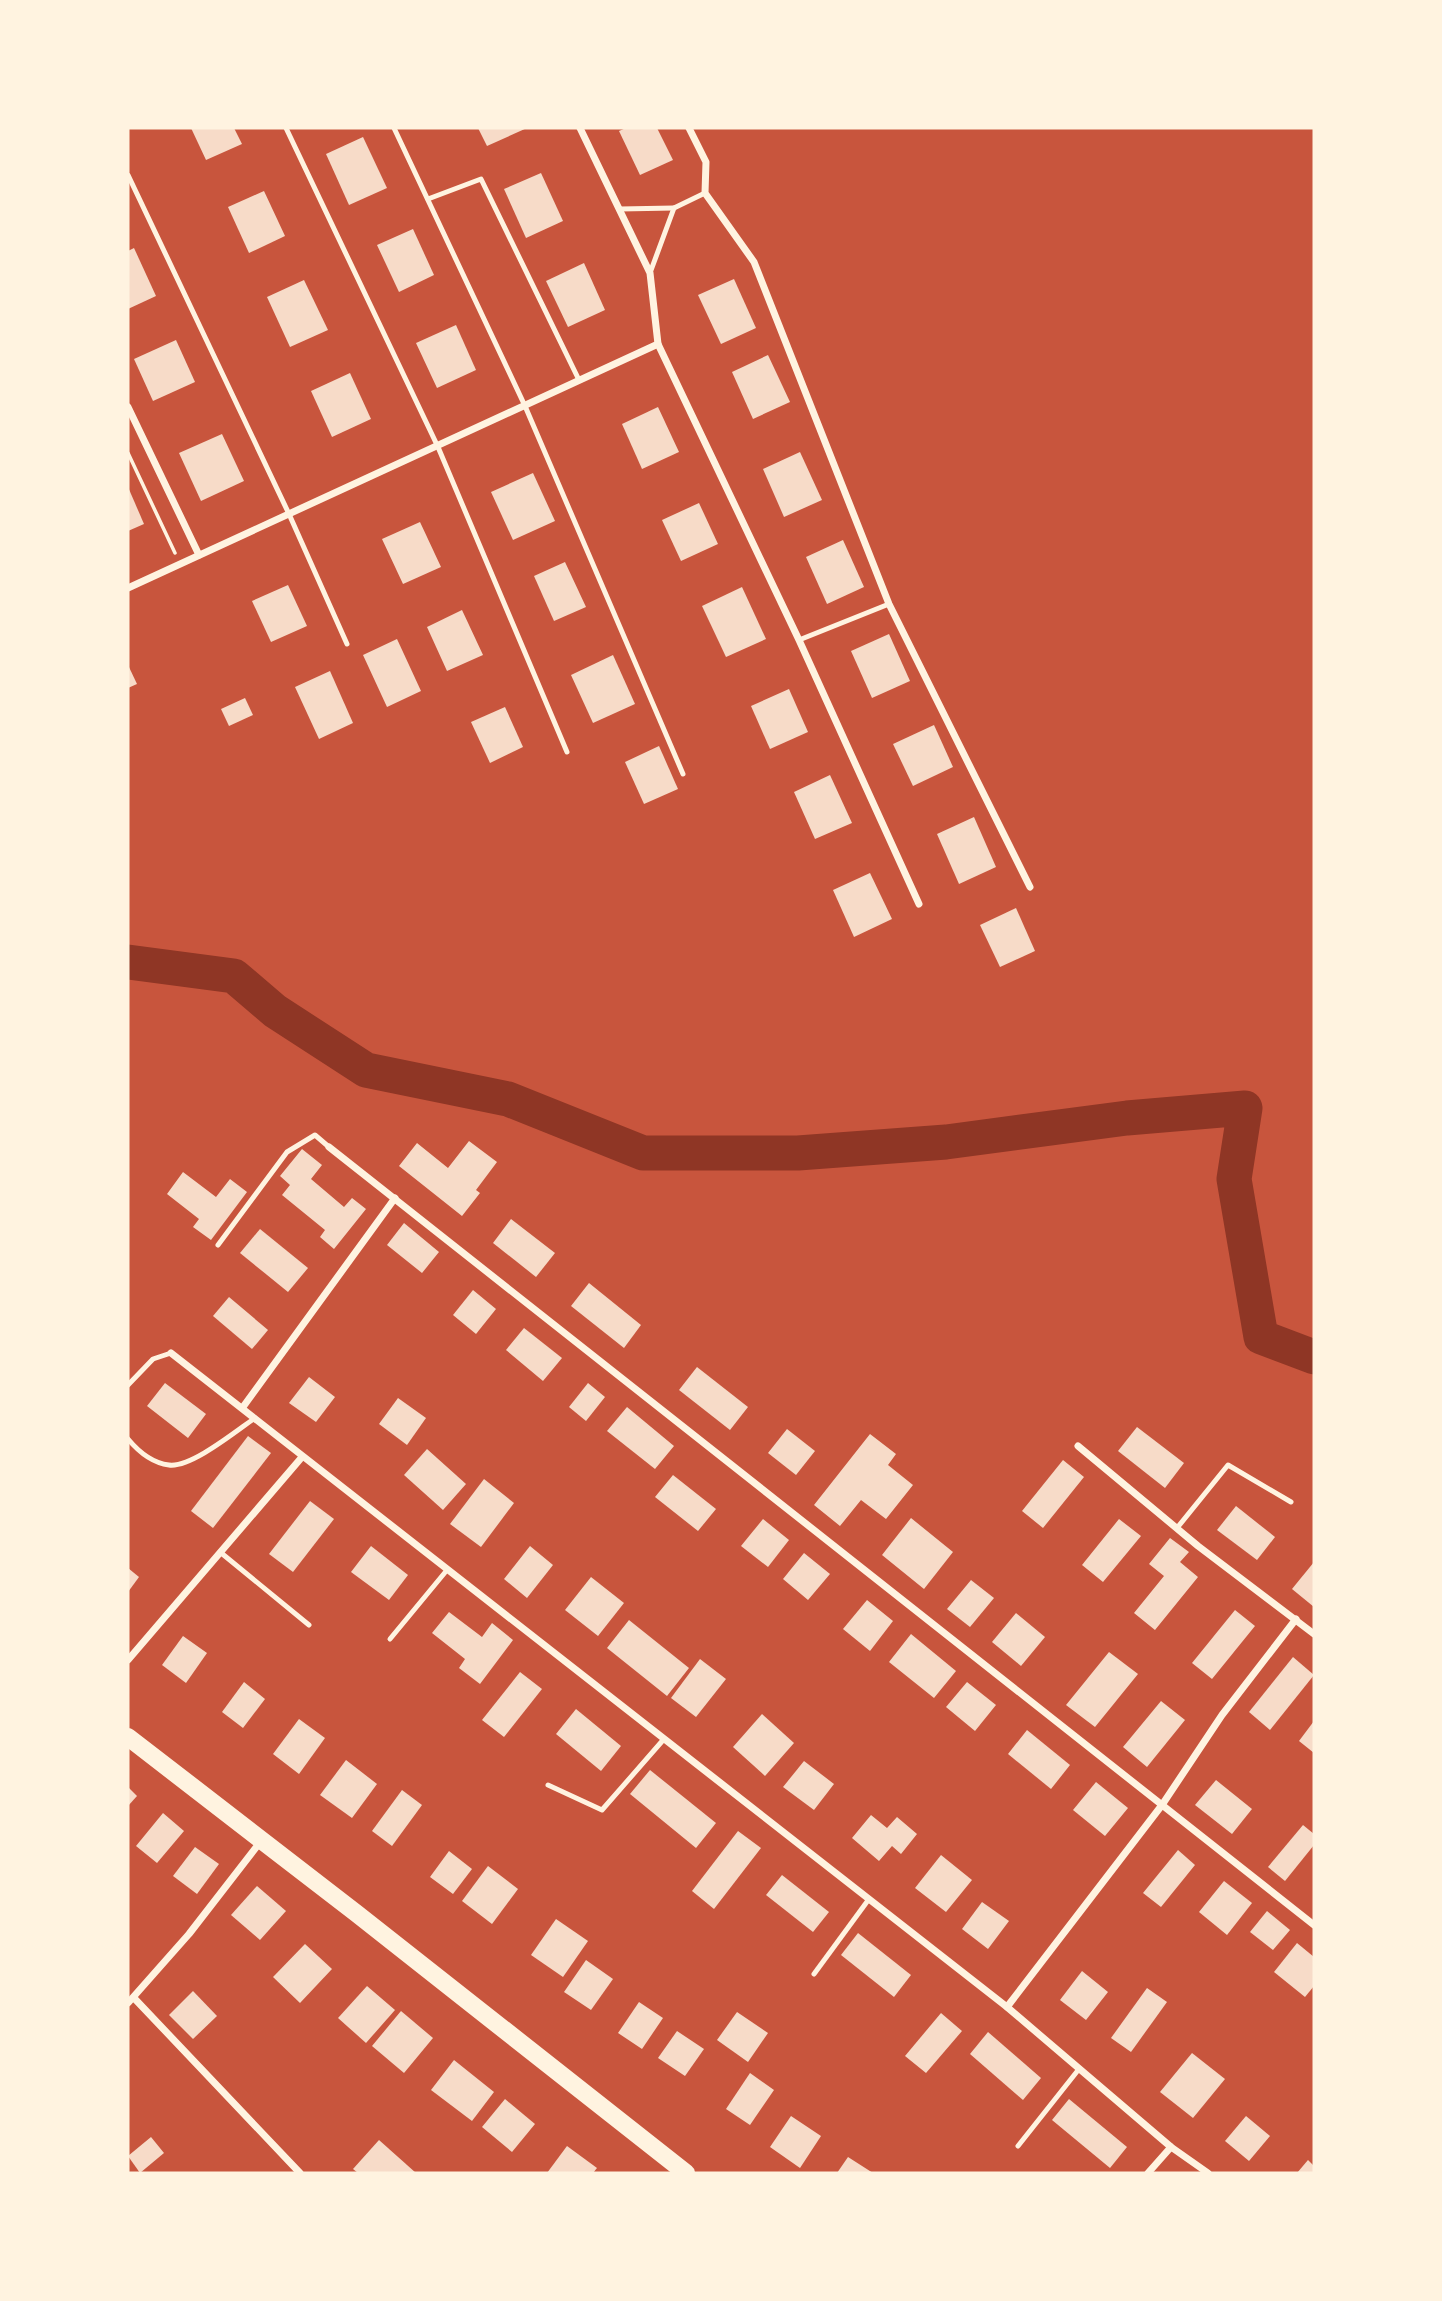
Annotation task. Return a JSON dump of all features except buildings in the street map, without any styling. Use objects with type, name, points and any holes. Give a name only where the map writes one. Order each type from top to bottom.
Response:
[{"type":"main road","points":[[128,1737],[686,2173]]},
{"type":"street","points":[[580,128],[650,272],[657,345],[799,640],[919,904]]},
{"type":"street","points":[[689,128],[706,162],[705,193],[754,262],[889,604],[1030,887]]},
{"type":"street","points":[[128,588],[657,345]]},
{"type":"street","points":[[128,407],[199,555]]},
{"type":"street","points":[[329,1147],[1314,1925]]},
{"type":"street","points":[[243,1408],[395,1198]]},
{"type":"street","points":[[171,1353],[1007,2007],[1171,2147],[1208,2173]]},
{"type":"street","points":[[1078,1446],[1177,1528],[1314,1634]]},
{"type":"street","points":[[128,1660],[302,1457]]},
{"type":"street","points":[[1007,2007],[1162,1805],[1222,1715],[1296,1619]]},
{"type":"street","points":[[261,1840],[189,1934],[131,2001],[300,2173]]},
{"type":"street","points":[[1148,2173],[1171,2147]]},
{"type":"lane","points":[[286,128],[438,447],[567,752]]},
{"type":"lane","points":[[394,128],[525,406],[683,774]]},
{"type":"lane","points":[[128,175],[289,514],[347,644]]},
{"type":"lane","points":[[428,198],[481,178],[579,380]]},
{"type":"lane","points":[[620,209],[674,208],[705,193]]},
{"type":"lane","points":[[650,272],[674,208]]},
{"type":"lane","points":[[799,640],[889,604]]},
{"type":"lane","points":[[218,1245],[287,1152],[315,1135],[329,1147]]},
{"type":"lane","points":[[128,1385],[153,1359],[171,1353]]},
{"type":"lane","points":[[128,1439],[140,1453],[170,1465],[197,1458],[255,1418]]},
{"type":"lane","points":[[1177,1528],[1228,1465],[1291,1502]]},
{"type":"lane","points":[[220,1552],[309,1625]]},
{"type":"lane","points":[[390,1639],[447,1570]]},
{"type":"lane","points":[[548,1785],[602,1810],[664,1739]]},
{"type":"lane","points":[[814,1974],[869,1899]]},
{"type":"lane","points":[[1018,2146],[1079,2068]]},
{"type":"path","points":[[128,453],[180,565]]},
{"type":"waterway","points":[[128,962],[234,976],[275,1011],[366,1070],[508,1099],[643,1153],[798,1153],[946,1142],[1127,1118],[1245,1108],[1234,1179],[1261,1337],[1314,1357]]}]
